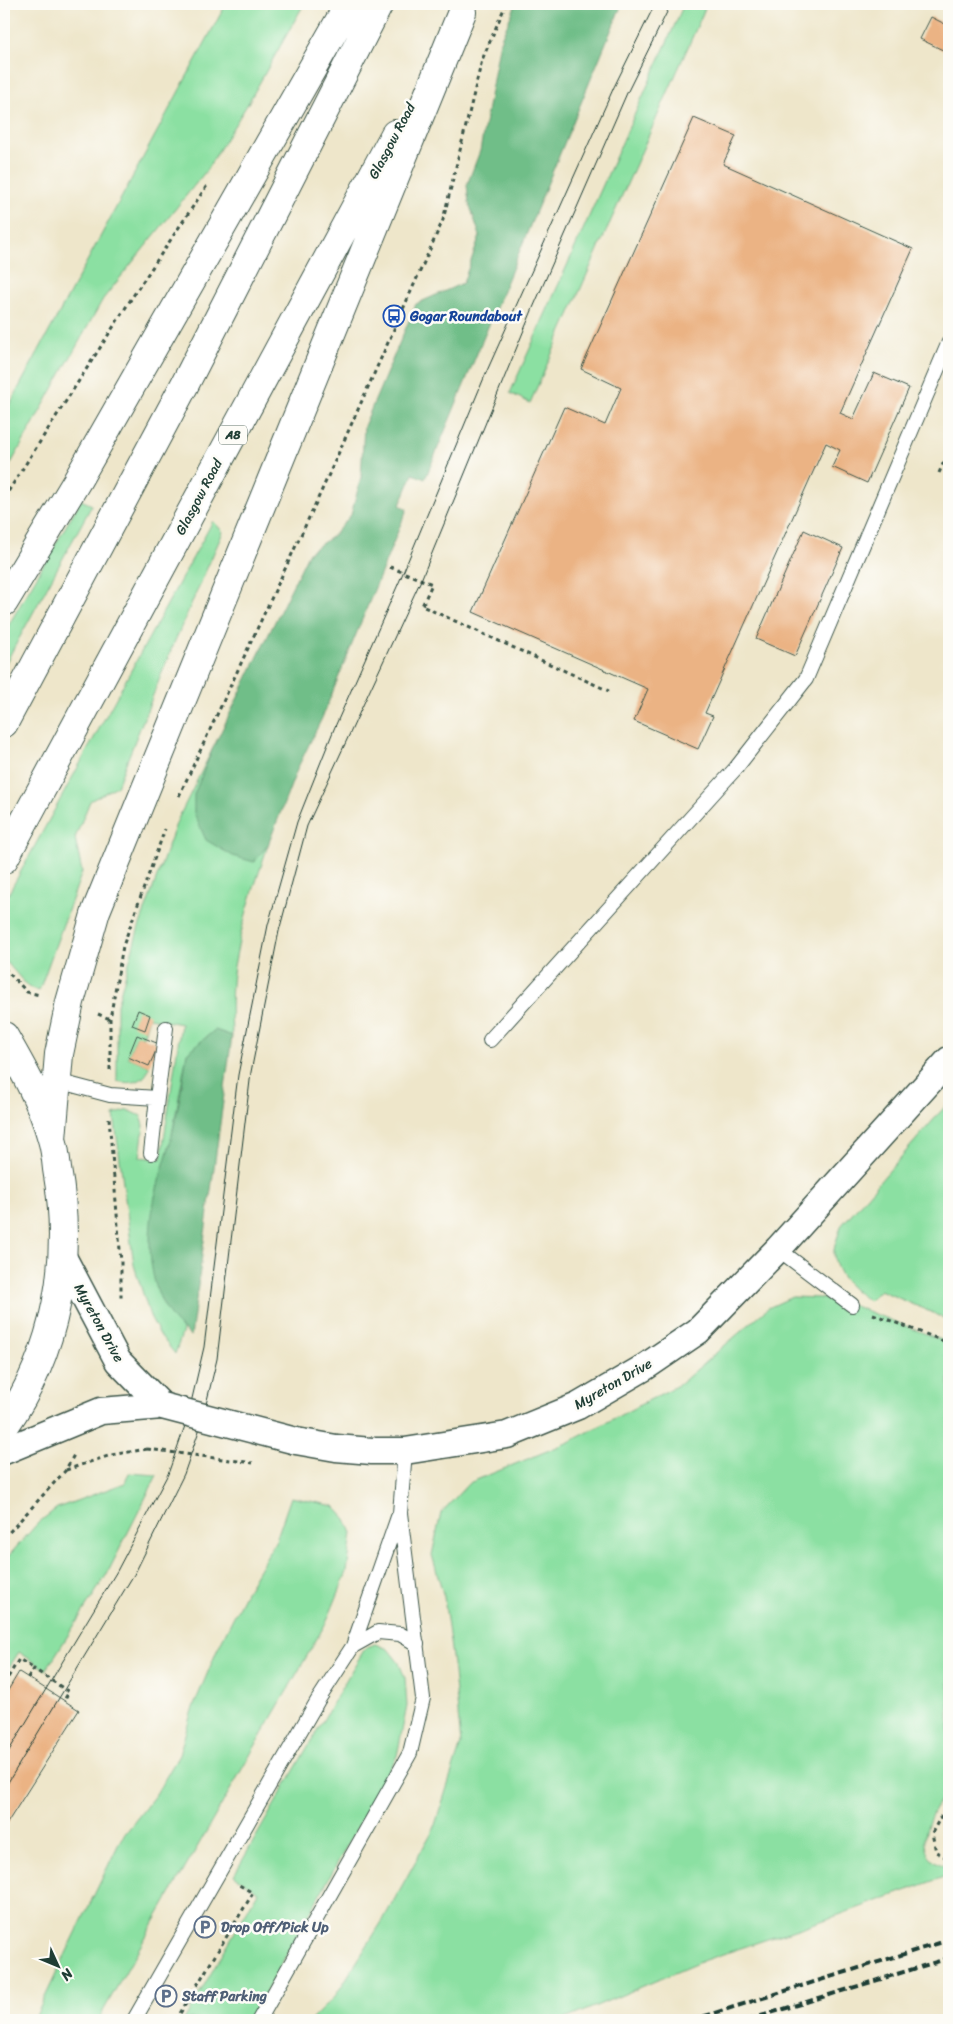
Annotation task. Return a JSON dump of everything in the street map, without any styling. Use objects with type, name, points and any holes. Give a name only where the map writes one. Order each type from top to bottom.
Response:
[{"type":"main road","points":[[4,602],[82,472],[349,4]]},
{"type":"main road","points":[[4,723],[185,384],[379,4]]},
{"type":"main road","points":[[52,1139],[59,1054],[70,1002],[96,912],[463,8]]},
{"type":"main road","name":"Glasgow Road","points":[[4,859],[463,8]]},
{"type":"main road","points":[[4,1036],[30,1081],[52,1139],[63,1202],[63,1256],[57,1305],[45,1347],[17,1408],[4,1427]]},
{"type":"street","name":"Myreton Drive","points":[[4,1451],[101,1411],[162,1406],[296,1441],[345,1449],[405,1451],[507,1435],[578,1406],[646,1367],[698,1331],[778,1249],[949,1060]]},
{"type":"street","name":"Myreton Drive","points":[[63,1256],[118,1361],[162,1406]]},
{"type":"lane","points":[[490,1040],[736,768],[806,679],[949,342]]},
{"type":"lane","points":[[150,1153],[166,1028]]},
{"type":"lane","points":[[57,1082],[110,1095],[158,1098]]},
{"type":"lane","points":[[778,1249],[852,1305]]},
{"type":"lane","points":[[259,2020],[410,1753],[423,1698],[400,1514],[405,1451]]},
{"type":"lane","points":[[134,2020],[318,1700],[353,1646],[400,1514]]},
{"type":"lane","points":[[353,1646],[378,1632],[400,1634],[417,1644]]},
{"type":"path","points":[[176,802],[321,492],[442,220],[482,60],[506,4]]},
{"type":"path","points":[[4,498],[135,293],[210,182]]},
{"type":"path","points":[[939,473],[949,450]]},
{"type":"path","points":[[390,567],[432,584],[422,606],[609,691]]},
{"type":"path","points":[[110,1095],[110,1020],[124,946],[166,828]]},
{"type":"path","points":[[852,1305],[949,1343]]},
{"type":"path","points":[[65,1471],[111,1455],[147,1449],[256,1464]]},
{"type":"path","points":[[4,1684],[19,1659],[69,1692],[64,1700]]},
{"type":"path","points":[[28,1678],[34,1669]]},
{"type":"path","points":[[949,1801],[932,1833],[936,1852],[949,1859]]},
{"type":"path","points":[[176,2020],[253,1893],[219,1872]]},
{"type":"green space","points":[[226,4],[304,4],[247,105],[206,171],[103,299],[4,476],[4,415]]},
{"type":"green space","points":[[516,4],[622,4],[425,479],[413,474],[400,505],[407,509],[322,718],[298,767],[268,845],[254,862],[233,856],[206,840],[194,813],[194,795],[213,748],[309,552],[333,536],[351,515],[361,478],[364,426],[416,304],[463,283],[480,236],[469,203],[467,185],[480,151],[500,41]]},
{"type":"green space","points":[[684,4],[707,4],[530,403],[510,393]]},
{"type":"green space","points":[[81,500],[92,505],[4,666],[4,633]]},
{"type":"green space","points":[[213,521],[223,532],[171,650],[117,786],[90,801],[75,838],[82,872],[39,991],[28,987],[4,959],[4,902]]},
{"type":"green space","points":[[213,748],[194,795],[254,862],[268,845],[246,914],[234,966],[231,996],[232,1036],[215,1030],[187,1053],[171,1140],[155,1197],[165,1307],[183,1331],[175,1354],[160,1335],[150,1316],[134,1265],[114,1115],[128,1110],[141,1116],[144,1125],[140,1157],[161,1159],[181,1024],[149,1018],[143,1037],[137,1035],[128,1057],[149,1066],[148,1071],[142,1079],[137,1081],[128,1083],[117,1081],[117,1005],[138,930],[177,821]]},
{"type":"green space","points":[[215,1030],[232,1036],[191,1336],[176,1323],[165,1308],[158,1291],[150,1254],[150,1234],[155,1197],[174,1128],[187,1053]]},
{"type":"green space","points":[[949,1102],[949,1320],[880,1290],[869,1301],[850,1286],[840,1274],[834,1250],[841,1226]]},
{"type":"green space","points":[[792,1297],[819,1298],[852,1305],[949,1343],[949,1788],[929,1820],[925,1843],[928,1853],[936,1861],[949,1867],[949,1875],[836,1916],[705,1960],[563,2020],[311,2020],[336,1995],[383,1920],[434,1828],[461,1744],[444,1597],[432,1555],[441,1513],[469,1483],[569,1442],[680,1384],[768,1308]]},
{"type":"green space","points":[[129,1473],[157,1475],[107,1574],[46,1670],[19,1652],[4,1675],[4,1561],[38,1523],[57,1508],[125,1483]]},
{"type":"green space","points":[[291,1497],[334,1506],[346,1519],[352,1533],[347,1572],[327,1621],[98,2020],[34,2020],[121,1839],[156,1794],[179,1755],[192,1710],[218,1648],[247,1590],[276,1540]]},
{"type":"green space","points":[[375,1644],[388,1649],[399,1663],[405,1678],[407,1706],[397,1756],[250,2020],[184,2020],[258,1892],[234,1875],[353,1668],[366,1647]]},
{"type":"building","points":[[931,17],[949,26],[949,53],[920,39]]},
{"type":"building","points":[[694,118],[736,136],[723,164],[913,249],[840,413],[853,419],[874,373],[909,388],[867,483],[832,467],[840,450],[826,443],[705,713],[713,716],[698,749],[634,721],[648,689],[473,612],[564,407],[605,425],[621,388],[581,369]]},
{"type":"building","points":[[804,530],[843,548],[795,656],[756,639]]},
{"type":"building","points":[[138,1010],[150,1015],[145,1030],[132,1025]]},
{"type":"building","points":[[137,1035],[159,1044],[149,1066],[128,1057]]},
{"type":"building","points":[[19,1672],[79,1710],[4,1828],[4,1697]]},
{"type":"tram line","points":[[4,1759],[117,1571],[168,1474],[187,1420],[204,1347],[238,1075],[268,925],[297,822],[334,729],[400,580],[486,373],[614,87],[655,4]]},
{"type":"tram line","points":[[4,1789],[136,1571],[184,1474],[201,1425],[217,1359],[251,1072],[279,931],[307,826],[421,580],[533,308],[627,93],[671,4]]},
{"type":"railway","points":[[692,2020],[949,1940]]},
{"type":"railway","points":[[748,2020],[949,1958]]},
{"type":"place","name":"Gogar Roundabout","points":[[394,316]]},
{"type":"place","name":"Drop Off/Pick Up","points":[[205,1927]]},
{"type":"place","name":"Staff Parking","points":[[166,1996]]}]
